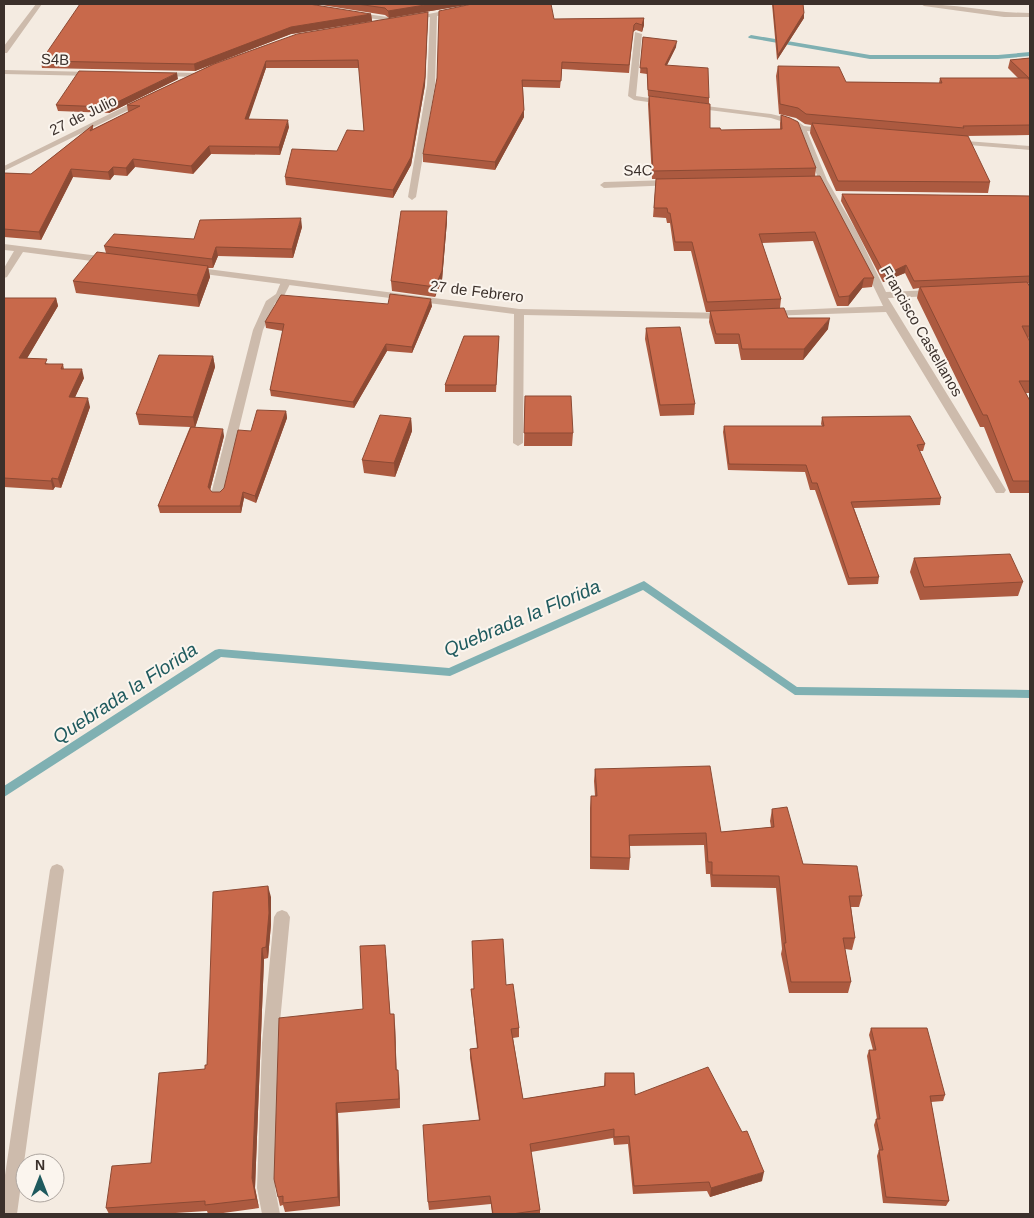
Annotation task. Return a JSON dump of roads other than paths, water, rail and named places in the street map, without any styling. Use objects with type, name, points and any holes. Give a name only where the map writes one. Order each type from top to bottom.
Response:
[{"type":"street","points":[[4,51],[39,4]]},
{"type":"street","points":[[924,4],[1004,15],[1030,15]]},
{"type":"street","points":[[368,25],[459,10]]},
{"type":"street","points":[[350,13],[395,20]]},
{"type":"street","points":[[412,197],[431,85],[434,14]]},
{"type":"street","points":[[638,34],[632,96],[634,98],[771,116],[793,122],[802,128],[832,131]]},
{"type":"street","name":"S4B","points":[[4,72],[101,74]]},
{"type":"street","points":[[154,74],[200,74],[179,84]]},
{"type":"street","name":"27 de Julio","points":[[4,169],[153,96]]},
{"type":"street","name":"Francisco Castellanos","points":[[802,128],[823,180],[889,309],[1000,490]]},
{"type":"street","points":[[951,142],[1030,148]]},
{"type":"street","points":[[813,180],[823,180]]},
{"type":"street","name":"S4C","points":[[604,185],[683,183]]},
{"type":"street","points":[[832,196],[845,196]]},
{"type":"street","points":[[4,247],[119,261]]},
{"type":"street","points":[[4,275],[21,248]]},
{"type":"street","name":"27 de Febrero","points":[[178,268],[519,312],[696,316],[734,315]]},
{"type":"street","points":[[217,494],[258,330],[271,301],[280,296],[286,282]]},
{"type":"street","points":[[882,295],[941,292]]},
{"type":"street","points":[[754,315],[889,309]]},
{"type":"street","points":[[518,443],[519,312]]},
{"type":"street","points":[[8,1214],[57,870]]},
{"type":"street","points":[[271,1214],[266,1188],[270,1052],[282,917]]},
{"type":"waterway","points":[[751,37],[870,57],[998,57],[1030,54]]},
{"type":"waterway","name":"Quebrada la Florida","points":[[4,792],[219,653],[450,672],[644,585],[795,691],[1030,694]]}]
